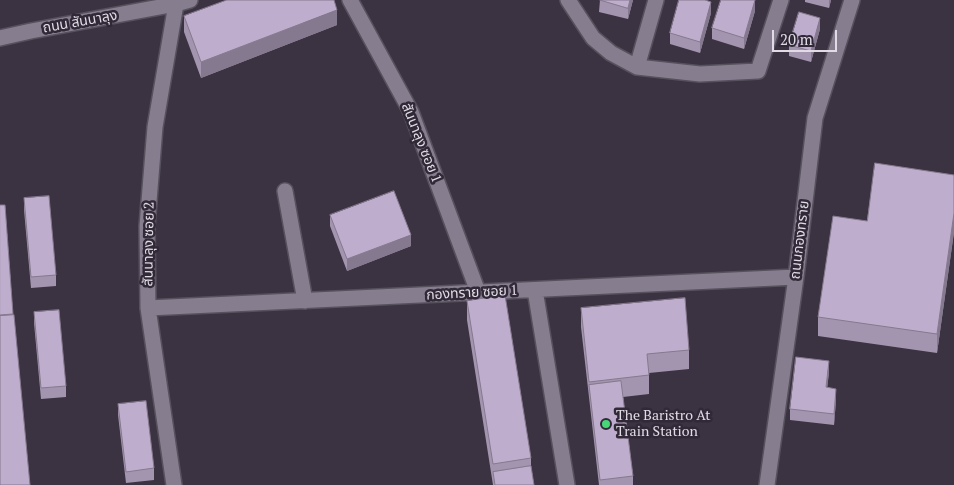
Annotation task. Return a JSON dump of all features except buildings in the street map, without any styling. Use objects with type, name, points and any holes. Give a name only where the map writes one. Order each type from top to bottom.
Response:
[{"type":"street","name":"สันนาลุง ซอย 1","points":[[350,0],[411,112],[478,292]]},
{"type":"street","points":[[568,0],[593,38],[611,52],[637,67],[700,74],[758,71],[781,0]]},
{"type":"street","points":[[637,67],[656,0]]},
{"type":"street","name":"ถนนกองทราย","points":[[767,485],[796,277],[815,118],[852,0]]},
{"type":"street","name":"ถนน สันนาลุง","points":[[0,38],[31,30],[183,2]]},
{"type":"street","name":"สันนาลุง ซอย 2","points":[[174,485],[148,308],[147,226],[155,127],[183,2]]},
{"type":"street","points":[[285,191],[305,301]]},
{"type":"street","name":"กองทราย ซอย 1","points":[[148,308],[796,277]]},
{"type":"street","points":[[535,290],[567,485]]},
{"type":"place","name":"The Baristro At Train Station","points":[[606,424]]}]
